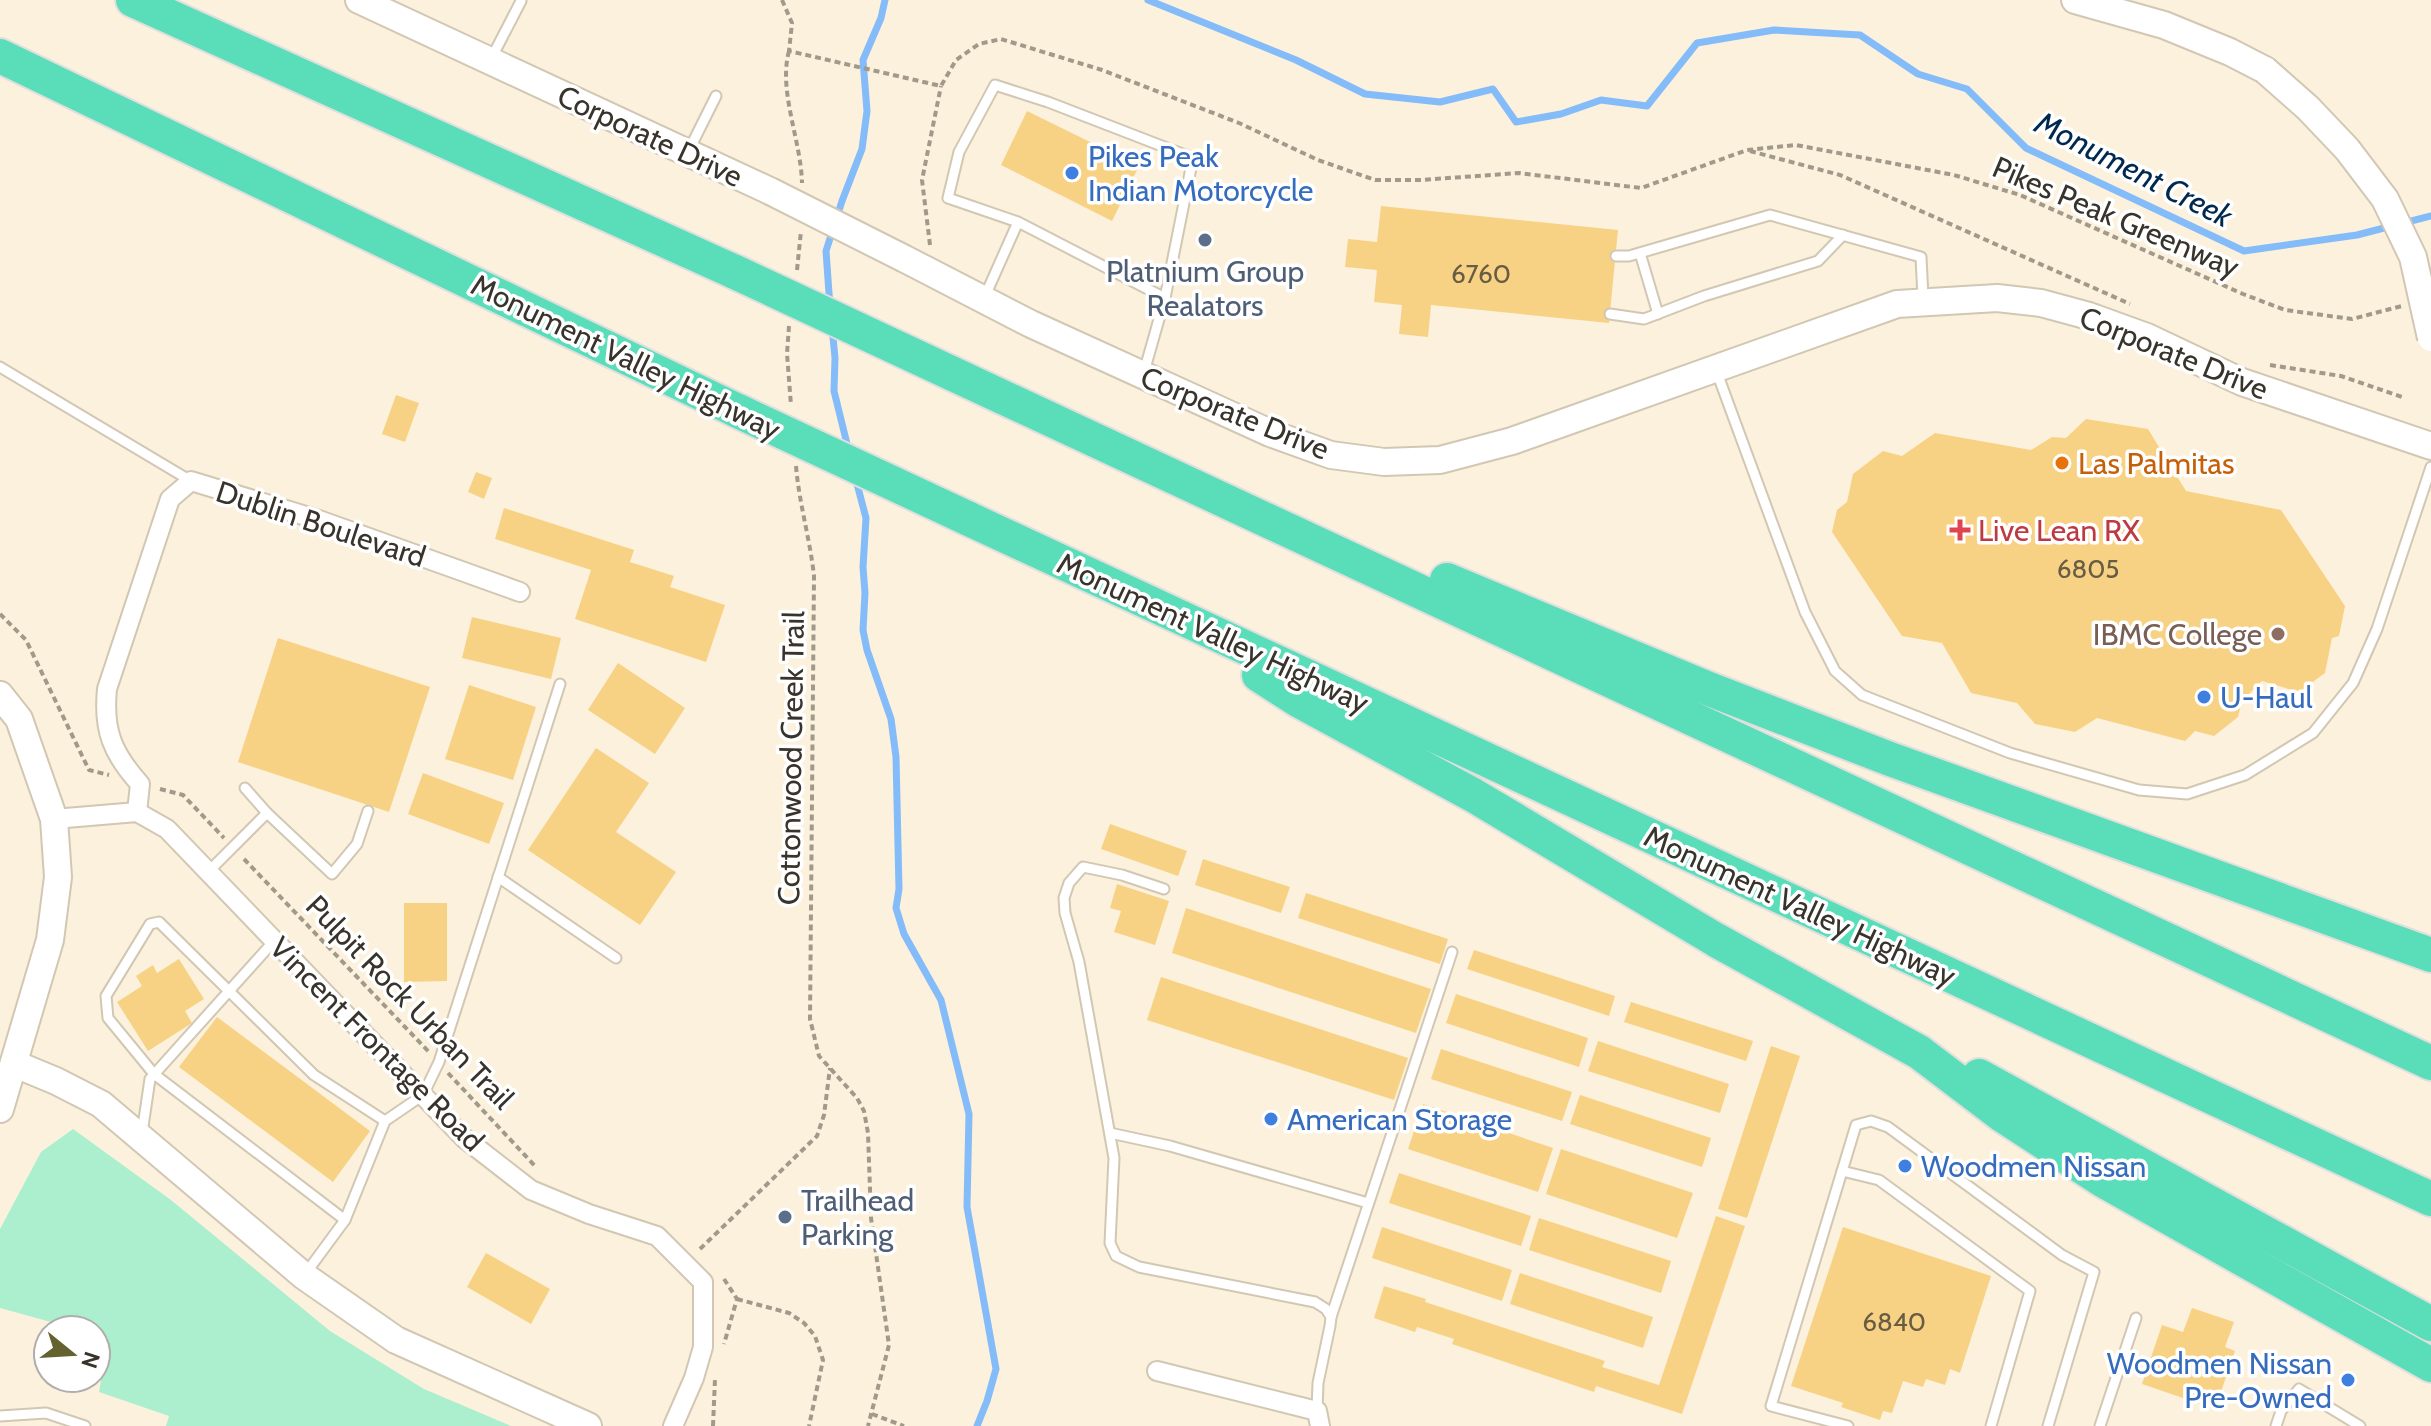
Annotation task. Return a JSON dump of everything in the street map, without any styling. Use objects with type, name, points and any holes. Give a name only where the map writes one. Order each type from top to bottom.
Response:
[{"type":"highway","points":[[133,0],[735,272],[2431,1063]]},
{"type":"highway","name":"Monument Valley Highway","points":[[0,56],[738,411],[1144,602],[2431,1199]]},
{"type":"highway","points":[[1177,479],[1381,553],[1704,687],[1876,754],[2431,955]]},
{"type":"highway","points":[[1144,602],[1298,700],[1473,795],[1716,940],[1919,1052],[2002,1115],[2104,1181],[2431,1365]]},
{"type":"highway","points":[[1919,1052],[1954,1062],[2431,1324]]},
{"type":"street","name":"Corporate Drive","points":[[359,0],[770,191],[983,299],[1143,375],[1270,433],[1331,455],[1384,462],[1440,460],[1512,441],[1897,304],[1997,298],[2041,303],[2089,316],[2147,337],[2242,382],[2431,446]]},
{"type":"street","points":[[2075,0],[2164,25],[2230,52],[2265,70],[2308,108],[2347,149],[2385,199],[2413,257],[2431,338]]},
{"type":"street","name":"Dublin Boulevard","points":[[140,784],[113,746],[104,719],[107,689],[170,499],[191,481],[319,520],[520,592]]},
{"type":"street","points":[[0,695],[19,719],[54,819],[58,877],[50,940],[0,1109]]},
{"type":"street","points":[[54,819],[137,812],[140,784]]},
{"type":"street","name":"Vincent Frontage Road","points":[[137,812],[167,829],[464,1138],[531,1190],[589,1214],[657,1236],[703,1282],[703,1347],[694,1378],[673,1426]]},
{"type":"street","points":[[15,1064],[101,1104],[304,1276],[396,1340],[588,1426]]},
{"type":"street","points":[[1157,1371],[1319,1419]]},
{"type":"lane","points":[[490,61],[521,1]]},
{"type":"lane","points":[[1143,375],[1165,298],[1193,158],[995,85],[959,152],[948,198],[1018,222],[1165,298]]},
{"type":"lane","points":[[688,153],[716,96]]},
{"type":"lane","points":[[1616,256],[1629,256],[1770,215],[1921,257],[1923,302]]},
{"type":"lane","points":[[983,299],[1018,222]]},
{"type":"lane","points":[[1610,314],[1644,319],[1704,296],[1818,261],[1843,235]]},
{"type":"lane","points":[[1640,253],[1658,314]]},
{"type":"lane","points":[[0,367],[191,481]]},
{"type":"lane","points":[[1715,367],[1805,612],[1835,671],[1862,695],[2010,753],[2139,790],[2187,794],[2245,775],[2313,733],[2353,683],[2377,629],[2431,467]]},
{"type":"lane","points":[[304,1276],[345,1220],[385,1121],[423,1095],[439,1062],[560,684]]},
{"type":"lane","points":[[245,788],[332,874],[357,844],[368,811]]},
{"type":"lane","points":[[208,872],[267,813]]},
{"type":"lane","points":[[1164,889],[1083,867],[1069,883],[1064,898],[1065,913],[1079,962],[1114,1158],[1108,1228],[1110,1243],[1116,1256],[1152,1271],[1315,1302],[1326,1309],[1331,1317]]},
{"type":"lane","points":[[498,877],[616,958]]},
{"type":"lane","points":[[345,1220],[154,1074],[108,1018],[106,996],[150,924],[159,922],[314,1075],[385,1121]]},
{"type":"lane","points":[[141,1138],[150,1079],[274,941]]},
{"type":"lane","points":[[1319,1419],[1318,1383],[1331,1317],[1452,952]]},
{"type":"lane","points":[[1848,1426],[1771,1406],[1856,1125],[1871,1121],[1888,1127],[2062,1255],[2094,1272],[2048,1426]]},
{"type":"lane","points":[[1110,1133],[1170,1146],[1368,1203]]},
{"type":"lane","points":[[1842,1171],[1879,1180],[2030,1291],[1991,1426]]},
{"type":"lane","points":[[2100,1426],[2136,1318]]},
{"type":"lane","points":[[2276,1426],[2281,1411],[2299,1389],[2360,1426]]},
{"type":"lane","points":[[0,1416],[46,1413],[85,1426]]},
{"type":"path","points":[[782,0],[792,23],[784,74],[801,162],[802,196]]},
{"type":"path","name":"Pikes Peak Greenway","points":[[941,86],[956,60],[979,44],[1001,39],[1116,75],[1239,123],[1318,160],[1375,180],[1519,173],[1641,188],[1747,150],[1796,145],[1954,175],[2020,195],[2285,310],[2352,319],[2405,305]]},
{"type":"path","points":[[789,51],[941,86],[922,180],[930,244],[943,279]]},
{"type":"path","points":[[1747,150],[1840,175],[2135,305]]},
{"type":"path","points":[[797,275],[801,228]]},
{"type":"path","points":[[790,322],[787,354],[792,417]]},
{"type":"path","points":[[2266,364],[2341,376],[2402,397]]},
{"type":"path","name":"Cottonwood Creek Trail","points":[[796,463],[798,495],[814,576],[810,1019],[815,1046],[861,1105],[868,1133],[871,1218],[889,1345],[868,1426]]},
{"type":"path","name":"Pulpit Rock Urban Trail","points":[[0,614],[26,640],[89,770],[183,795],[539,1171]]},
{"type":"path","points":[[700,1249],[817,1136],[822,1124],[830,1068]]},
{"type":"path","points":[[693,1242],[706,1255]]},
{"type":"path","points":[[720,1272],[737,1299],[789,1313],[804,1323],[815,1336],[823,1360],[809,1426]]},
{"type":"path","points":[[723,1352],[737,1299]]},
{"type":"path","points":[[713,1426],[715,1379]]},
{"type":"path","points":[[872,1414],[904,1426]]},
{"type":"green space","points":[[73,1129],[171,1200],[330,1331],[424,1389],[511,1426],[166,1426],[169,1416],[105,1394],[112,1394],[112,1314],[32,1314],[32,1317],[0,1308],[0,1229],[41,1152]]},
{"type":"building","points":[[1027,111],[1139,166],[1112,221],[1001,165]]},
{"type":"building","points":[[1381,206],[1618,230],[1609,323],[1431,305],[1428,337],[1399,334],[1402,305],[1374,302],[1377,270],[1345,267],[1348,239],[1377,242]]},
{"type":"building","points":[[396,395],[419,403],[405,442],[382,434]]},
{"type":"building","points":[[2086,419],[2148,429],[2186,491],[2281,510],[2345,606],[2339,636],[2332,638],[2325,673],[2299,692],[2262,681],[2242,701],[2238,717],[2214,736],[2195,731],[2185,741],[2097,718],[2075,732],[2035,724],[2017,703],[1971,693],[1942,643],[1902,636],[1832,532],[1837,510],[1847,502],[1853,474],[1883,451],[1902,456],[1935,433],[2031,450],[2052,437],[2066,438]]},
{"type":"building","points":[[476,472],[492,478],[484,499],[468,492]]},
{"type":"building","points":[[504,508],[634,550],[630,562],[674,576],[670,587],[725,605],[706,662],[575,619],[591,570],[495,539]]},
{"type":"building","points":[[472,617],[561,638],[551,679],[462,658]]},
{"type":"building","points":[[278,638],[430,687],[389,812],[238,762]]},
{"type":"building","points":[[618,663],[685,708],[655,754],[588,710]]},
{"type":"building","points":[[469,685],[536,707],[513,780],[445,759]]},
{"type":"building","points":[[596,748],[649,783],[616,832],[676,872],[640,925],[528,850]]},
{"type":"building","points":[[423,773],[504,803],[489,844],[408,814]]},
{"type":"building","points":[[1110,824],[1187,851],[1178,876],[1101,849]]},
{"type":"building","points":[[1203,859],[1290,887],[1281,913],[1195,885]]},
{"type":"building","points":[[1117,884],[1169,901],[1155,945],[1114,932],[1121,911],[1110,908]]},
{"type":"building","points":[[1306,893],[1448,939],[1440,964],[1298,918]]},
{"type":"building","points":[[404,903],[447,903],[447,981],[404,982]]},
{"type":"building","points":[[1186,908],[1431,989],[1416,1033],[1172,953]]},
{"type":"building","points":[[1474,950],[1615,996],[1609,1016],[1467,969]]},
{"type":"building","points":[[179,959],[204,999],[185,1011],[192,1023],[148,1051],[117,1002],[142,986],[136,976],[153,965],[157,973]]},
{"type":"building","points":[[1161,977],[1408,1058],[1394,1100],[1147,1020]]},
{"type":"building","points":[[1456,994],[1588,1038],[1579,1067],[1446,1023]]},
{"type":"building","points":[[1631,1002],[1753,1041],[1746,1061],[1624,1022]]},
{"type":"building","points":[[217,1017],[370,1131],[333,1182],[179,1067]]},
{"type":"building","points":[[1598,1041],[1729,1084],[1720,1113],[1588,1071]]},
{"type":"building","points":[[1771,1046],[1800,1056],[1747,1218],[1718,1209]]},
{"type":"building","points":[[1441,1049],[1572,1092],[1562,1121],[1431,1079]]},
{"type":"building","points":[[1580,1095],[1711,1138],[1702,1167],[1570,1124]]},
{"type":"building","points":[[1423,1104],[1553,1148],[1538,1192],[1408,1149]]},
{"type":"building","points":[[1561,1149],[1693,1193],[1677,1238],[1546,1194]]},
{"type":"building","points":[[1399,1173],[1531,1216],[1521,1246],[1389,1203]]},
{"type":"building","points":[[1716,1216],[1745,1226],[1682,1414],[1596,1386],[1594,1392],[1452,1344],[1454,1339],[1417,1327],[1415,1332],[1374,1318],[1384,1286],[1605,1361],[1602,1367],[1659,1385]]},
{"type":"building","points":[[1539,1218],[1671,1261],[1661,1293],[1529,1250]]},
{"type":"building","points":[[1382,1227],[1512,1270],[1502,1301],[1372,1258]]},
{"type":"building","points":[[1843,1227],[1991,1276],[1960,1373],[1950,1369],[1945,1385],[1926,1379],[1923,1387],[1903,1381],[1892,1413],[1883,1411],[1880,1420],[1841,1407],[1843,1403],[1791,1386]]},
{"type":"building","points":[[486,1253],[550,1289],[531,1324],[467,1287]]},
{"type":"building","points":[[1520,1273],[1653,1317],[1643,1348],[1510,1304]]},
{"type":"building","points":[[2192,1308],[2234,1322],[2225,1347],[2235,1351],[2215,1409],[2142,1384],[2162,1325],[2183,1332]]},
{"type":"waterway","points":[[830,307],[826,251],[862,149],[867,111],[863,60],[881,18],[885,0]]},
{"type":"waterway","name":"Monument Creek","points":[[1148,0],[1296,60],[1365,94],[1440,102],[1493,89],[1516,122],[1561,114],[1601,100],[1647,106],[1697,43],[1774,30],[1860,35],[1918,74],[1967,89],[2026,148],[2244,251],[2357,235],[2431,216]]},
{"type":"waterway","points":[[832,327],[834,391],[849,452]]},
{"type":"waterway","points":[[856,480],[866,518],[863,630],[891,719],[896,757],[899,889],[896,908],[904,934],[941,1000],[969,1114],[967,1207],[996,1369],[977,1426]]},
{"type":"place","name":"Pikes Peak Indian Motorcycle","points":[[1072,173]]},
{"type":"place","name":"Platnium Group Realators","points":[[1205,240]]},
{"type":"place","name":"Las Palmitas","points":[[2062,463]]},
{"type":"place","name":"Live Lean RX","points":[[1960,530]]},
{"type":"place","name":"IBMC College","points":[[2278,634]]},
{"type":"place","name":"U-Haul","points":[[2204,697]]},
{"type":"place","name":"American Storage","points":[[1271,1119]]},
{"type":"place","name":"Woodmen Nissan","points":[[1905,1166]]},
{"type":"place","name":"Trailhead Parking","points":[[785,1217]]},
{"type":"place","name":"Woodmen Nissan Pre-Owned","points":[[2348,1380]]}]
